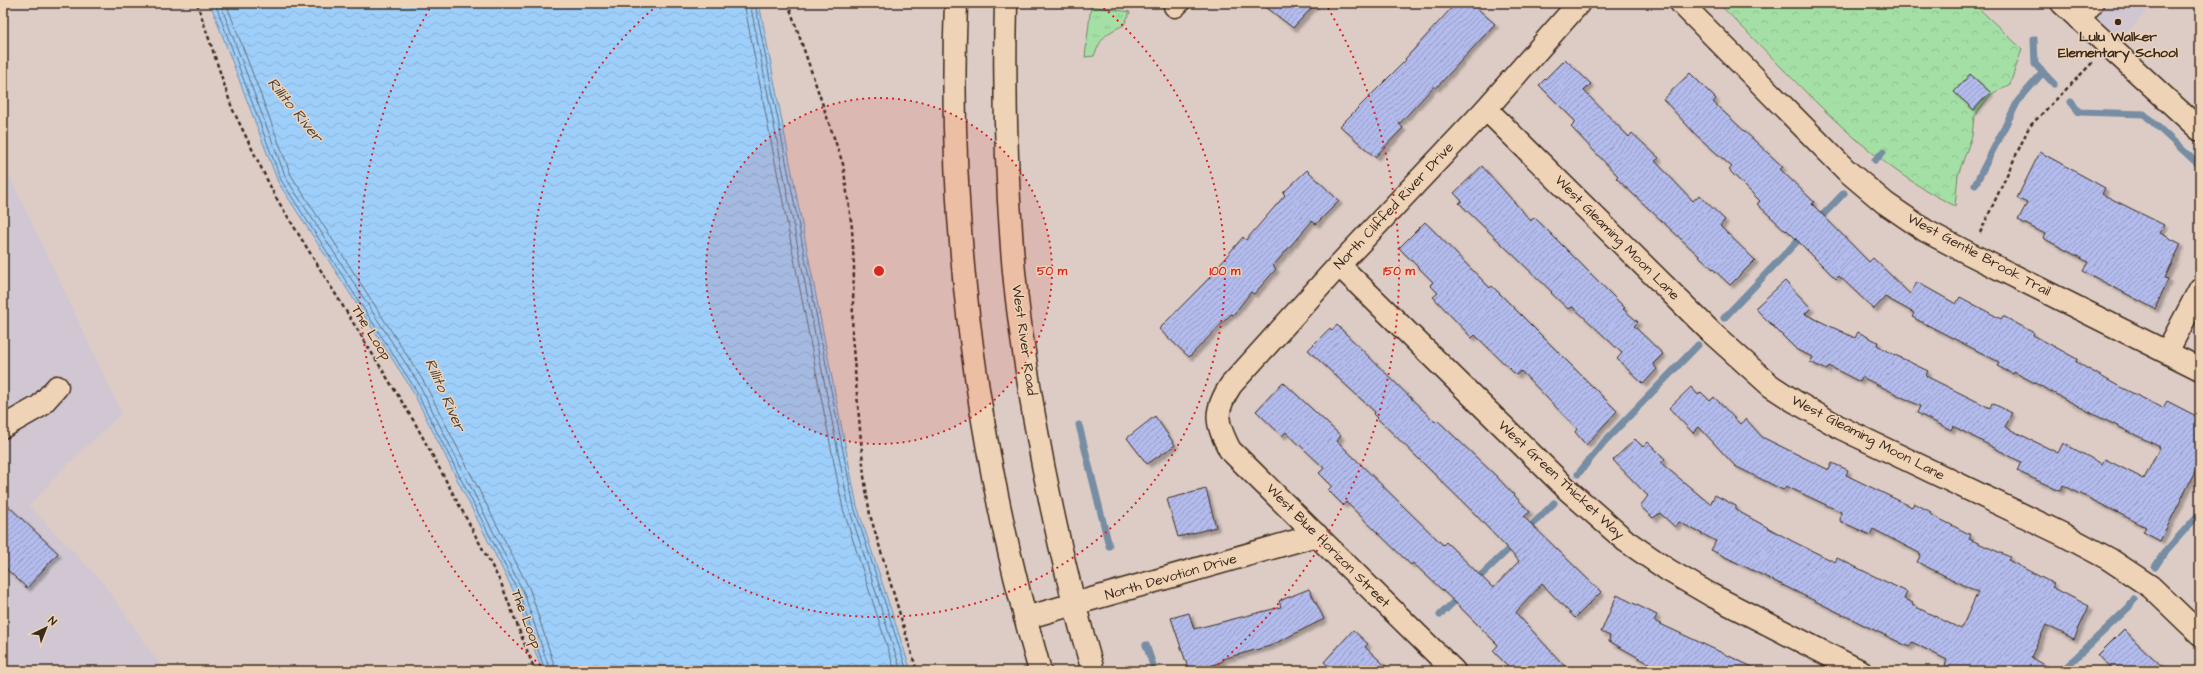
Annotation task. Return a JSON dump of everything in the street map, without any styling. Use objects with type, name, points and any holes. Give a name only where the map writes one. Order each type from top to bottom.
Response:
[{"type":"street","points":[[956,3],[954,99],[957,170],[966,295],[984,423],[1008,548],[1040,671]]},
{"type":"street","name":"West River Road","points":[[1006,3],[1006,139],[1012,249],[1017,298],[1028,380],[1046,486],[1074,604],[1093,671]]},
{"type":"street","name":"North Cliffed River Drive","points":[[1210,413],[1231,385],[1339,265],[1486,109],[1579,3]]},
{"type":"street","name":"West Gentle Brook Trail","points":[[1681,3],[1846,170],[1885,203],[1926,231],[2200,369]]},
{"type":"street","points":[[2062,3],[2086,11],[2200,130]]},
{"type":"street","name":"West Gleaming Moon Lane","points":[[1486,109],[1712,333],[1771,386],[1841,428],[2062,534],[2103,556],[2151,587],[2200,634]]},
{"type":"street","name":"West Green Thicket Way","points":[[1339,265],[1568,490],[1626,541],[1668,570],[1706,592],[1860,671]]},
{"type":"street","points":[[2166,352],[2200,289]]},
{"type":"street","points":[[3,427],[40,406],[57,387]]},
{"type":"street","name":"West Blue Horizon Street","points":[[1210,413],[1230,450],[1454,671]]},
{"type":"street","name":"North Devotion Drive","points":[[1025,618],[1317,535]]},
{"type":"path","name":"The Loop","points":[[197,3],[232,108],[275,196],[415,423],[501,583],[535,671]]},
{"type":"path","points":[[788,3],[843,164],[852,228],[854,268],[852,336],[864,476],[870,515],[917,671]]},
{"type":"path","points":[[1970,254],[2029,127],[2097,58]]},
{"type":"shaded area","name":"Lulu Walker Elementary School","points":[[2078,3],[2155,3],[2119,41]]},
{"type":"shaded area","points":[[3,162],[122,413],[62,470],[29,506],[101,580],[165,671],[3,671]]},
{"type":"green space","points":[[1718,3],[1973,3],[2022,49],[2010,84],[1990,95],[1974,117],[1972,136],[1958,175],[1955,206],[1921,187],[1888,165],[1858,141],[1800,87]]},
{"type":"green space","points":[[1091,6],[1130,12],[1124,25],[1104,37],[1094,56],[1085,57]]},
{"type":"water","name":"Rillito River","points":[[210,3],[759,3],[857,506],[911,671],[542,671],[516,596],[411,388],[278,182]]},
{"type":"building","points":[[1261,3],[1316,3],[1293,28]]},
{"type":"building","points":[[1456,3],[1471,3],[1495,24],[1436,88],[1434,86],[1399,124],[1403,128],[1375,157],[1340,126],[1406,60],[1405,59]]},
{"type":"building","points":[[1565,59],[1591,84],[1584,91],[1629,137],[1632,133],[1659,158],[1655,161],[1693,201],[1699,195],[1725,220],[1720,226],[1755,260],[1730,285],[1616,178],[1618,176],[1571,127],[1576,122],[1539,85]]},
{"type":"building","points":[[1690,73],[1716,99],[1713,102],[1783,167],[1780,169],[1814,202],[1812,204],[1869,262],[1873,258],[1910,294],[1917,282],[1956,304],[1960,297],[2001,319],[2003,316],[2034,333],[2033,335],[2077,359],[2076,362],[2120,387],[2163,408],[2167,401],[2200,418],[2200,462],[2160,541],[2143,532],[2146,527],[2063,485],[2060,491],[2017,471],[2021,462],[1953,426],[1951,430],[1917,413],[1920,406],[1862,377],[1860,382],[1829,366],[1827,370],[1810,362],[1813,357],[1797,350],[1755,308],[1785,281],[1811,308],[1805,314],[1855,338],[1858,332],[1878,342],[1877,345],[1887,351],[1928,371],[1926,376],[1990,408],[1992,403],[2012,413],[2005,427],[2058,453],[2063,443],[2102,464],[2105,459],[2144,479],[2160,447],[2097,416],[2014,372],[2013,374],[1997,366],[1999,362],[1912,317],[1914,313],[1885,297],[1874,309],[1839,276],[1836,279],[1787,230],[1786,231],[1757,204],[1760,201],[1729,170],[1732,167],[1696,135],[1663,99]]},
{"type":"building","points":[[1970,74],[1990,92],[1974,110],[1954,92]]},
{"type":"building","points":[[2040,152],[2105,188],[2102,194],[2164,225],[2160,233],[2181,244],[2165,278],[2168,279],[2155,309],[2083,271],[2088,262],[2043,238],[2045,234],[2018,220],[2027,203],[2017,198]]},
{"type":"building","points":[[1482,166],[1531,221],[1534,217],[1625,308],[1623,309],[1638,322],[1634,326],[1663,354],[1653,364],[1657,369],[1643,384],[1617,359],[1622,353],[1573,307],[1568,309],[1459,203],[1462,201],[1454,193]]},
{"type":"building","points":[[1307,170],[1339,201],[1316,224],[1312,221],[1273,266],[1276,269],[1254,294],[1251,292],[1233,315],[1231,314],[1189,357],[1159,329],[1221,266],[1219,265],[1243,237],[1246,240],[1285,195],[1283,193]]},
{"type":"building","points":[[1425,222],[1490,288],[1492,286],[1617,411],[1586,445],[1575,432],[1577,429],[1521,371],[1516,375],[1475,335],[1472,338],[1433,297],[1438,293],[1430,285],[1433,282],[1399,248]]},
{"type":"building","points":[[1337,325],[1435,422],[1437,420],[1496,476],[1530,512],[1524,517],[1601,592],[1575,618],[1542,584],[1516,613],[1569,671],[1513,671],[1493,651],[1498,645],[1456,603],[1413,563],[1411,565],[1346,502],[1343,505],[1328,490],[1332,486],[1319,473],[1324,468],[1286,432],[1282,436],[1256,411],[1283,382],[1341,436],[1337,441],[1402,505],[1443,545],[1446,542],[1493,588],[1519,561],[1474,513],[1373,414],[1375,412],[1308,350],[1330,328],[1332,331]]},
{"type":"building","points":[[1691,387],[1698,395],[1701,392],[1710,401],[1714,397],[1740,424],[1746,419],[1762,437],[1829,470],[1832,463],[1848,470],[1846,475],[1912,507],[1914,503],[1931,512],[1930,514],[1971,535],[1969,539],[2010,557],[2008,560],[2054,584],[2052,587],[2089,606],[2074,639],[2046,625],[2031,657],[2055,671],[1957,671],[1945,665],[1947,660],[1912,642],[1909,647],[1711,550],[1716,541],[1679,522],[1675,527],[1660,513],[1653,518],[1640,506],[1648,496],[1613,460],[1635,439],[1643,447],[1648,442],[1665,459],[1661,463],[1710,504],[1715,495],[1736,506],[1736,510],[1792,541],[1835,562],[1837,558],[1907,592],[1904,599],[1913,603],[1912,605],[1961,629],[1978,592],[1917,562],[1921,554],[1873,529],[1870,535],[1840,521],[1841,512],[1786,486],[1783,490],[1735,466],[1699,427],[1693,433],[1669,408]]},
{"type":"building","points":[[1155,416],[1175,445],[1147,464],[1127,438]]},
{"type":"building","points":[[1206,489],[1216,527],[1178,537],[1167,499]]},
{"type":"building","points":[[3,501],[58,553],[27,588],[3,566]]},
{"type":"building","points":[[1309,589],[1324,619],[1270,646],[1222,659],[1223,661],[1197,671],[1189,671],[1171,618],[1189,613],[1194,629],[1281,607],[1279,601]]},
{"type":"building","points":[[1617,595],[1657,615],[1654,621],[1761,671],[1666,671],[1648,663],[1609,641],[1610,636],[1601,632]]},
{"type":"building","points":[[2124,629],[2167,671],[2115,671],[2098,655]]},
{"type":"building","points":[[1353,630],[1368,644],[1365,647],[1391,671],[1334,671],[1324,662]]},
{"type":"waterway","points":[[2034,39],[2035,64],[2054,84]]},
{"type":"waterway","points":[[1975,185],[2018,101],[2043,72]]},
{"type":"waterway","points":[[2071,102],[2079,112],[2144,114],[2200,166]]},
{"type":"waterway","points":[[1875,160],[1883,152]]},
{"type":"waterway","points":[[1817,221],[1844,193]]},
{"type":"waterway","points":[[1724,318],[1804,234]]},
{"type":"waterway","points":[[1578,474],[1604,442],[1698,345]]},
{"type":"waterway","points":[[1079,425],[1109,546]]},
{"type":"waterway","points":[[1526,531],[1554,503]]},
{"type":"waterway","points":[[2155,567],[2164,553],[2200,513]]},
{"type":"waterway","points":[[1475,581],[1515,543]]},
{"type":"waterway","points":[[1440,615],[1460,596]]},
{"type":"waterway","points":[[2062,671],[2130,606],[2134,599]]},
{"type":"waterway","points":[[1146,645],[1155,671]]},
{"type":"place","name":"Lulu Walker Elementary School","points":[[2118,22]]}]
